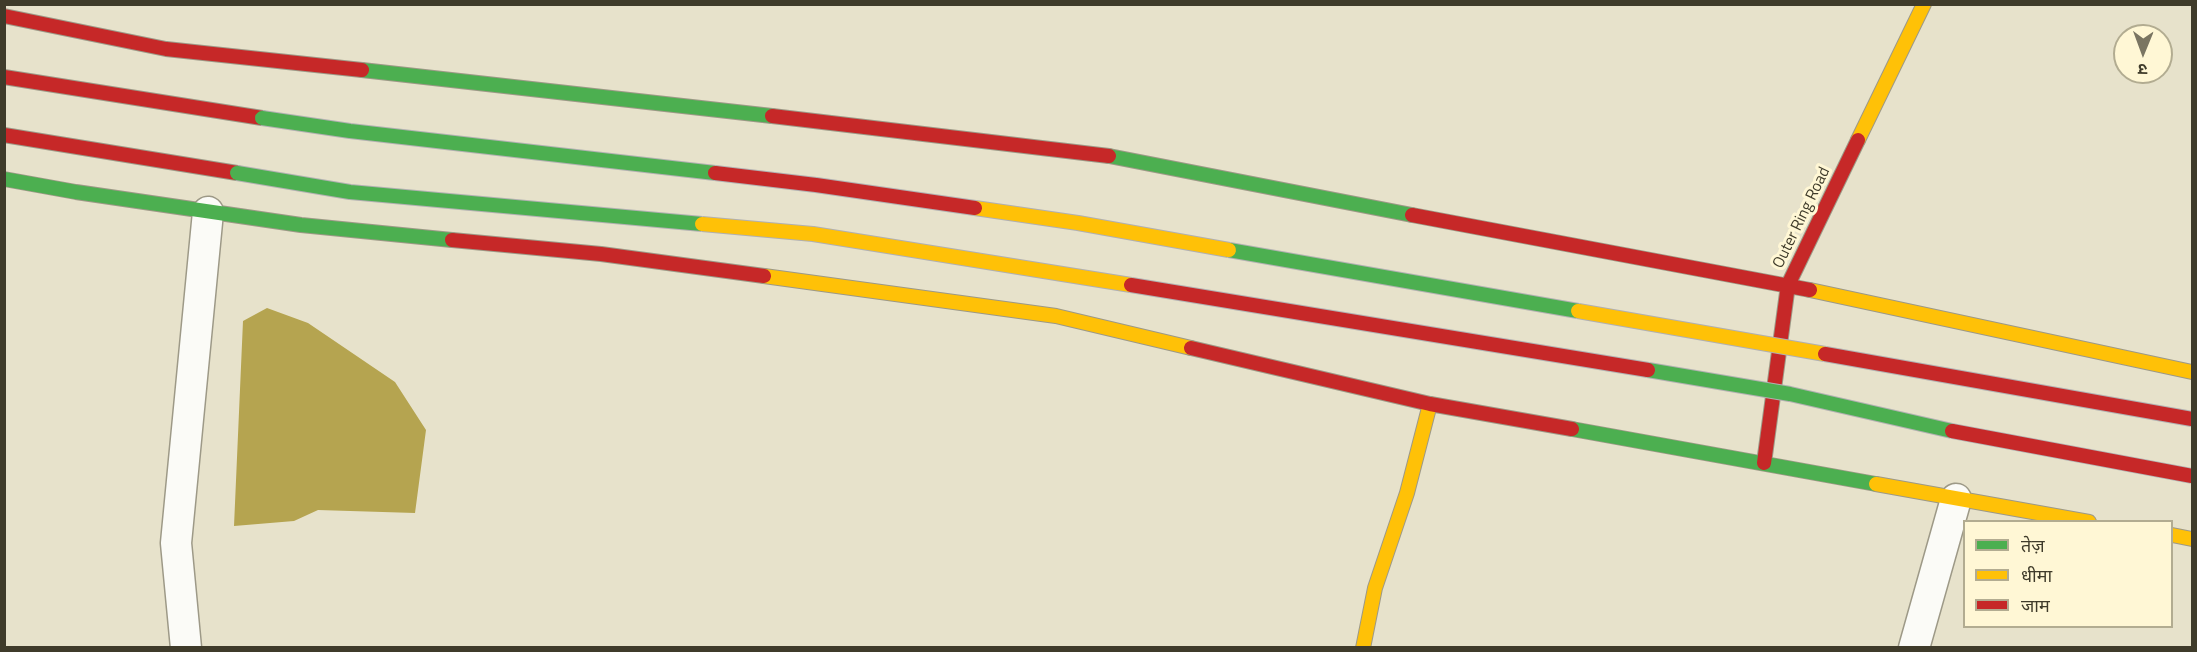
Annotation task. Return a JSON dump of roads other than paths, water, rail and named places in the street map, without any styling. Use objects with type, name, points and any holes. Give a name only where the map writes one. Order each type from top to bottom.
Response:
[{"type":"main road","name":"Outer Ring Road","points":[[1764,463],[1788,285],[1924,4]]},
{"type":"main road","points":[[4,16],[165,49],[701,107],[1110,156],[1788,285],[2193,372]]},
{"type":"main road","points":[[4,77],[350,131],[816,185],[1067,221],[2193,419]]},
{"type":"main road","points":[[4,135],[350,192],[813,234],[1790,394],[1972,436],[2193,476]]},
{"type":"main road","points":[[4,179],[76,192],[301,225],[601,254],[1056,316],[1430,404],[2077,520]]},
{"type":"main road","points":[[1363,648],[1375,588],[1407,493],[1430,404]]},
{"type":"main road","points":[[2173,536],[2193,539]]},
{"type":"street","points":[[186,648],[176,543],[208,212]]},
{"type":"street","points":[[1914,648],[1956,499]]}]
